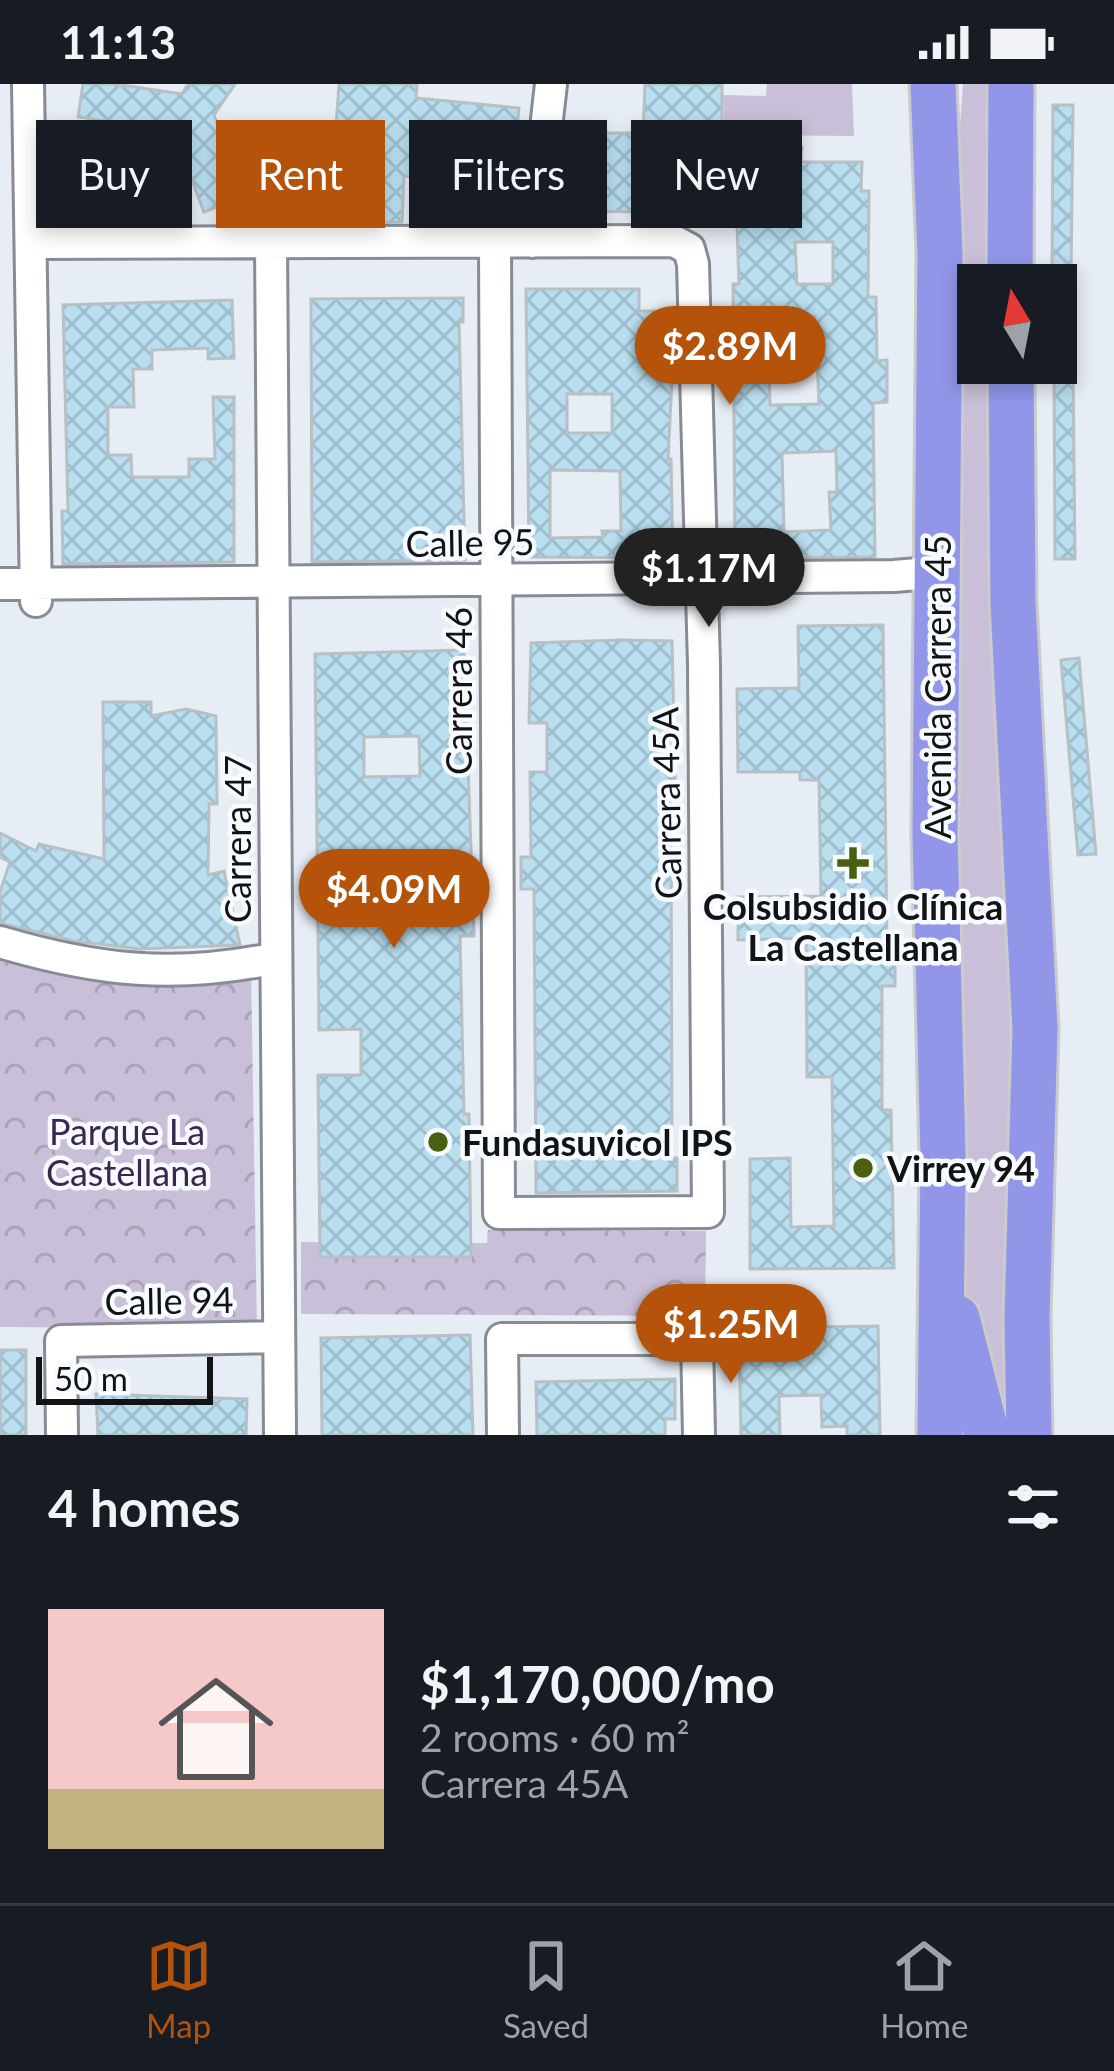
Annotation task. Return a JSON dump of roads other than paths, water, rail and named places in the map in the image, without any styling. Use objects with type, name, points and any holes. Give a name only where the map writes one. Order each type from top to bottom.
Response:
[{"type":"highway","name":"Avenida Carrera 45","points":[[933,84],[939,154],[935,835],[940,1435]]},
{"type":"highway","name":"Avenida Carrera 45","points":[[939,154],[950,84]]},
{"type":"highway","points":[[1010,84],[1010,264]]},
{"type":"highway","name":"Avenida Carrera 45","points":[[1011,384],[1012,604],[1034,956],[1029,1435]]},
{"type":"highway","points":[[942,1257],[987,1435]]},
{"type":"street","points":[[28,84],[36,593]]},
{"type":"street","points":[[31,243],[533,242],[551,84]]},
{"type":"street","name":"Carrera 45A","points":[[500,1213],[708,1212],[702,587],[693,264],[689,249],[674,241],[533,242]]},
{"type":"street","name":"Carrera 46","points":[[495,242],[500,1213]]},
{"type":"street","name":"Carrera 47","points":[[271,243],[280,1435]]},
{"type":"street","name":"Calle 95","points":[[0,601],[36,593],[702,587],[917,596],[937,583]]},
{"type":"street","name":"Calle 95","points":[[0,584],[36,593]]},
{"type":"street","points":[[0,942],[68,962],[134,969],[217,970],[276,958]]},
{"type":"street","name":"Calle 94","points":[[62,1435],[61,1341],[279,1337]]},
{"type":"street","points":[[503,1435],[502,1339],[697,1339],[699,1435]]},
{"type":"place","name":"Colsubsidio Clínica La Castellana","points":[[853,863]]},
{"type":"place","name":"Fundasuvicol IPS","points":[[438,1142]]},
{"type":"place","name":"Virrey 94","points":[[863,1168]]},
{"type":"park label","name":"Parque La Castellana","points":[[127,1152]]}]
